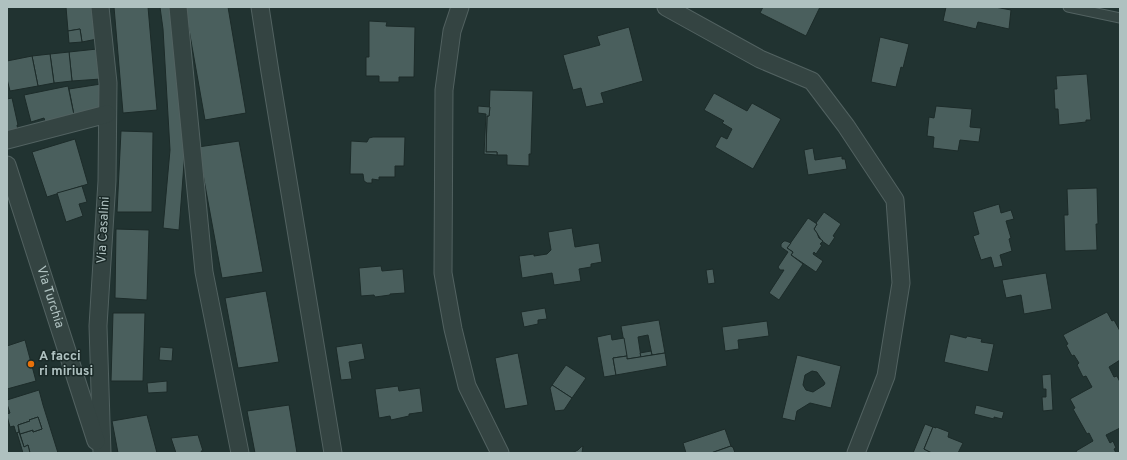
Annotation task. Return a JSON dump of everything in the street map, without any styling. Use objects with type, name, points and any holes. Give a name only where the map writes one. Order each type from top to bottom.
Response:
[{"type":"street","name":"Via Casalini","points":[[100,7],[108,83],[107,181],[98,326],[101,453]]},
{"type":"street","points":[[178,7],[204,272],[240,453]]},
{"type":"street","points":[[260,7],[333,453]]},
{"type":"street","points":[[460,7],[452,31],[444,90],[443,273],[453,329],[467,386],[500,453]]},
{"type":"street","points":[[666,7],[760,59],[812,81],[846,126],[894,200],[901,283],[886,376],[856,453]]},
{"type":"street","points":[[7,140],[108,114]]},
{"type":"street","name":"Via Turchia","points":[[7,165],[101,453]]},
{"type":"lane","points":[[1068,7],[1120,18]]},
{"type":"building","points":[[66,7],[93,7],[97,39],[82,42],[80,29],[68,31]]},
{"type":"building","points":[[114,7],[148,7],[157,110],[123,113]]},
{"type":"building","points":[[160,7],[175,7],[185,150],[179,230],[163,228],[170,150],[163,29]]},
{"type":"building","points":[[185,7],[228,7],[246,113],[205,120]]},
{"type":"building","points":[[763,7],[820,7],[806,36],[760,13]]},
{"type":"building","points":[[946,7],[995,7],[1011,10],[1009,29],[978,22],[976,29],[943,21]]},
{"type":"building","points":[[369,21],[387,22],[386,26],[415,27],[414,77],[399,77],[399,82],[379,82],[379,76],[366,76],[366,57],[369,57]]},
{"type":"building","points":[[629,27],[643,81],[601,93],[604,103],[586,107],[581,88],[573,90],[563,55],[600,45],[597,36]]},
{"type":"building","points":[[80,29],[82,42],[69,43],[68,31]]},
{"type":"building","points":[[880,37],[909,44],[903,68],[901,67],[896,87],[871,82]]},
{"type":"building","points":[[97,49],[101,79],[72,81],[69,52]]},
{"type":"building","points":[[69,52],[72,81],[54,83],[50,54]]},
{"type":"building","points":[[50,54],[54,83],[38,86],[32,56]]},
{"type":"building","points":[[32,56],[38,86],[10,91],[7,79],[7,61]]},
{"type":"building","points":[[1087,74],[1091,120],[1086,120],[1086,122],[1059,125],[1058,109],[1055,109],[1054,89],[1057,89],[1056,76]]},
{"type":"building","points":[[101,84],[103,107],[74,115],[69,89]]},
{"type":"building","points":[[68,86],[74,115],[46,124],[44,118],[31,122],[24,95]]},
{"type":"building","points":[[490,90],[533,91],[531,154],[529,154],[529,166],[507,165],[507,155],[497,155],[497,152],[486,152],[487,116],[489,116]]},
{"type":"building","points":[[714,93],[747,111],[752,103],[781,119],[753,169],[715,147],[721,136],[727,139],[732,129],[722,123],[724,121],[704,110]]},
{"type":"building","points":[[12,98],[18,131],[7,133],[7,99]]},
{"type":"building","points":[[478,106],[490,107],[489,116],[487,116],[486,152],[497,152],[497,155],[484,154],[486,114],[478,113]]},
{"type":"building","points":[[936,106],[972,109],[970,127],[981,128],[979,142],[960,140],[958,151],[933,148],[934,137],[927,136],[929,117],[934,118]]},
{"type":"building","points":[[121,131],[153,132],[152,212],[117,212]]},
{"type":"building","points":[[405,137],[404,166],[395,166],[395,177],[379,177],[379,180],[372,179],[372,183],[367,183],[364,181],[363,174],[350,174],[351,141],[367,142],[369,138]]},
{"type":"building","points":[[75,139],[88,184],[47,197],[32,152]]},
{"type":"building","points":[[239,141],[263,272],[222,278],[198,147]]},
{"type":"building","points":[[813,148],[815,160],[842,156],[842,159],[845,159],[847,169],[808,175],[804,150]]},
{"type":"building","points":[[82,186],[87,202],[79,204],[83,216],[66,222],[57,193]]},
{"type":"building","points":[[1097,188],[1097,250],[1065,251],[1064,215],[1068,215],[1067,189]]},
{"type":"building","points":[[999,204],[1001,213],[1011,210],[1014,219],[1006,221],[1011,238],[1009,239],[1012,251],[1000,255],[1003,266],[994,268],[991,257],[981,260],[973,236],[979,234],[973,212]]},
{"type":"building","points":[[824,212],[841,224],[833,236],[835,237],[829,246],[822,241],[814,229],[817,224],[816,223]]},
{"type":"building","points":[[808,218],[817,224],[814,229],[819,238],[823,241],[820,244],[822,245],[816,254],[814,252],[813,254],[823,261],[816,272],[791,255],[793,252],[787,248]]},
{"type":"building","points":[[572,228],[575,247],[599,243],[602,262],[591,264],[591,267],[579,269],[581,281],[554,285],[552,273],[522,278],[519,256],[547,254],[551,250],[548,232]]},
{"type":"building","points":[[116,229],[149,230],[147,300],[115,298]]},
{"type":"building","points":[[784,241],[791,243],[787,248],[793,252],[791,255],[803,264],[779,300],[769,293],[784,270],[780,270],[778,267],[788,252],[781,247],[781,244]]},
{"type":"building","points":[[381,266],[382,271],[403,269],[405,293],[375,297],[374,295],[361,296],[359,268]]},
{"type":"building","points":[[713,269],[715,283],[708,284],[706,270]]},
{"type":"building","points":[[1046,273],[1052,309],[1024,314],[1021,295],[1006,298],[1002,280]]},
{"type":"building","points":[[266,291],[279,362],[238,368],[225,298]]},
{"type":"building","points":[[545,308],[547,319],[538,320],[538,324],[524,327],[521,312]]},
{"type":"building","points":[[1107,312],[1112,321],[1114,320],[1120,331],[1120,360],[1109,367],[1114,377],[1117,376],[1120,382],[1120,428],[1106,435],[1110,443],[1113,441],[1116,448],[1114,449],[1116,453],[1077,453],[1076,451],[1093,441],[1089,433],[1087,434],[1073,409],[1075,408],[1070,399],[1092,387],[1086,376],[1083,377],[1077,365],[1079,363],[1074,355],[1072,356],[1063,335]]},
{"type":"building","points":[[113,313],[145,313],[143,381],[111,381]]},
{"type":"building","points":[[659,320],[665,353],[652,355],[648,335],[638,337],[641,357],[627,359],[621,326]]},
{"type":"building","points":[[767,321],[769,336],[738,340],[739,349],[725,351],[722,327]]},
{"type":"building","points":[[611,334],[612,340],[624,338],[627,356],[613,358],[616,375],[604,377],[597,337]]},
{"type":"building","points":[[950,334],[966,338],[967,336],[982,339],[981,342],[994,344],[988,372],[944,362]]},
{"type":"building","points":[[25,340],[36,381],[7,389],[7,346]]},
{"type":"building","points":[[362,343],[365,359],[349,362],[352,379],[341,380],[336,347]]},
{"type":"building","points":[[160,347],[173,348],[172,361],[159,360]]},
{"type":"building","points":[[651,351],[652,355],[641,357],[640,353]]},
{"type":"building","points":[[518,353],[528,405],[505,409],[495,358]]},
{"type":"building","points":[[665,353],[667,366],[616,375],[613,358],[627,356],[627,359]]},
{"type":"building","points":[[797,355],[841,366],[831,408],[810,403],[797,411],[795,421],[782,418]],"holes":[[[812,371],[817,372],[825,383],[824,385],[813,392],[806,390],[803,385],[805,375]]]},
{"type":"building","points":[[566,365],[586,378],[572,398],[552,385]]},
{"type":"building","points":[[1051,374],[1053,410],[1043,411],[1042,397],[1046,397],[1046,389],[1043,389],[1042,375]]},
{"type":"building","points":[[167,381],[167,392],[148,393],[147,383]]},
{"type":"building","points":[[552,385],[572,398],[564,410],[555,411],[550,388]]},
{"type":"building","points":[[398,386],[399,391],[420,388],[423,412],[409,414],[409,416],[391,420],[390,416],[379,418],[375,389]]},
{"type":"building","points":[[39,390],[58,453],[30,453],[28,445],[24,447],[20,434],[42,429],[38,417],[18,425],[19,432],[16,433],[14,426],[10,427],[7,416],[7,414],[10,413],[7,400]]},
{"type":"building","points":[[289,405],[297,453],[255,453],[247,411]]},
{"type":"building","points":[[976,405],[1004,412],[1002,419],[994,417],[994,419],[974,414]]},
{"type":"building","points":[[147,415],[157,453],[118,453],[112,421]]},
{"type":"building","points":[[38,417],[42,429],[20,434],[18,425]]},
{"type":"building","points":[[925,424],[933,427],[924,449],[932,453],[913,453]]},
{"type":"building","points":[[933,427],[949,432],[948,437],[963,443],[958,453],[932,453],[924,449]]},
{"type":"building","points":[[725,429],[731,446],[711,453],[686,453],[683,443]]},
{"type":"building","points":[[19,432],[24,447],[28,445],[30,453],[23,453],[17,433]]},
{"type":"building","points":[[198,435],[203,451],[201,451],[202,453],[176,453],[171,438]]},
{"type":"building","points":[[583,446],[582,453],[572,453],[578,450]]},
{"type":"building","points":[[731,446],[733,447],[735,453],[711,453]]},
{"type":"place","name":"A facci ri miriusi","points":[[31,364]]}]
